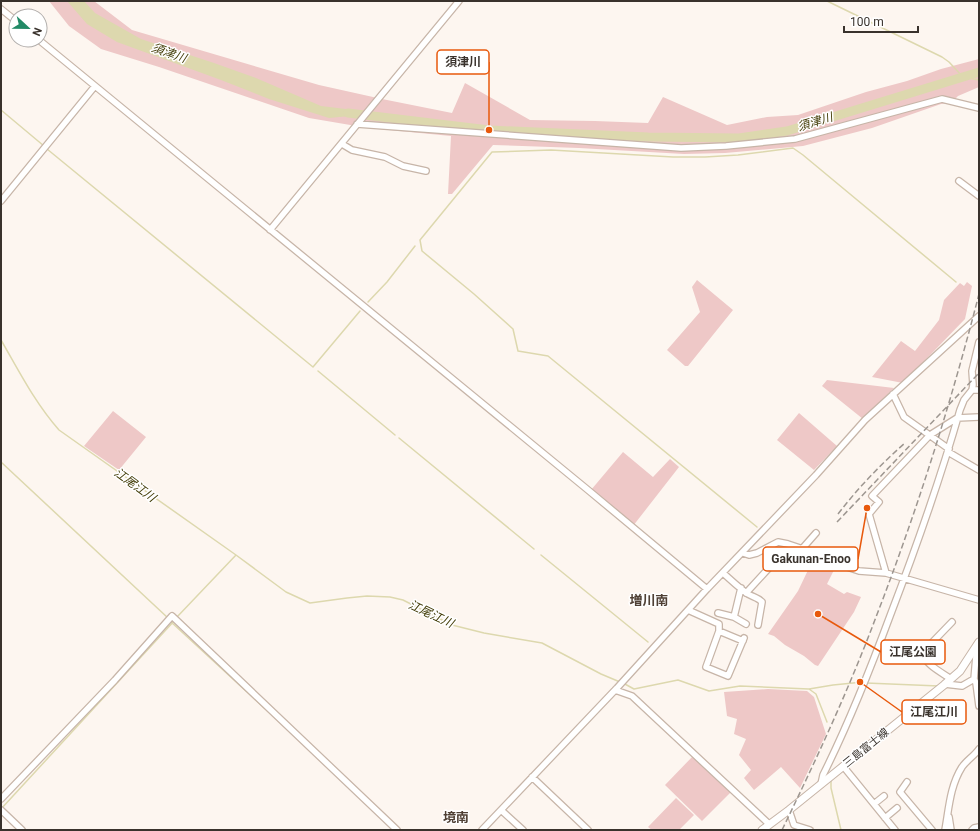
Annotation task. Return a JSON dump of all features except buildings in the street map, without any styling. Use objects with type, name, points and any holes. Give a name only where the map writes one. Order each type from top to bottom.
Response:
[{"type":"main road","name":"三島富士線","points":[[762,830],[789,810],[948,681],[966,664],[978,645]]},
{"type":"street","points":[[270,230],[459,1]]},
{"type":"street","points":[[48,47],[588,490],[707,590]]},
{"type":"street","points":[[1,201],[95,86]]},
{"type":"street","points":[[357,124],[681,148],[726,146],[795,139],[942,99],[979,108]]},
{"type":"street","points":[[342,144],[352,150],[385,157],[403,166],[426,171]]},
{"type":"street","points":[[959,181],[979,196]]},
{"type":"street","points":[[482,830],[616,689],[865,420],[979,316]]},
{"type":"street","points":[[820,784],[872,663],[926,520],[964,400],[972,390],[972,371],[979,342]]},
{"type":"street","points":[[972,390],[979,390]]},
{"type":"street","points":[[893,394],[904,417],[930,435],[948,450],[979,470]]},
{"type":"street","points":[[886,573],[869,514],[879,502],[872,496],[930,435],[958,418],[979,417]]},
{"type":"street","points":[[787,566],[816,533]]},
{"type":"street","points":[[743,553],[749,555],[758,553],[778,542],[803,549],[835,563],[859,571],[886,573],[979,600]]},
{"type":"street","points":[[746,592],[769,568]]},
{"type":"street","points":[[723,573],[746,592],[762,602],[758,625]]},
{"type":"street","points":[[734,617],[741,588]]},
{"type":"street","points":[[688,610],[719,624],[719,631],[706,668],[728,676],[744,639],[719,631]]},
{"type":"street","points":[[718,613],[734,617],[746,624]]},
{"type":"street","points":[[1,799],[114,680],[172,616],[397,830]]},
{"type":"street","points":[[952,622],[922,653],[924,659],[948,681],[962,686],[974,679]]},
{"type":"street","points":[[978,645],[974,679],[976,683],[979,706]]},
{"type":"street","points":[[616,689],[632,696],[769,824]]},
{"type":"street","points":[[945,830],[948,803],[956,779],[966,762],[973,758],[979,749]]},
{"type":"street","points":[[843,766],[895,830]]},
{"type":"street","points":[[532,777],[588,830]]},
{"type":"street","points":[[907,782],[900,792],[932,830]]},
{"type":"street","points":[[874,804],[884,796]]},
{"type":"street","points":[[885,818],[897,808]]},
{"type":"street","points":[[1,810],[22,830]]},
{"type":"street","points":[[501,810],[523,830]]},
{"type":"street","points":[[789,810],[794,825],[799,828],[810,830]]},
{"type":"street","points":[[947,815],[949,817],[951,830]]},
{"type":"street","points":[[972,830],[979,827]]},
{"type":"shaded area","points":[[49,1],[94,1],[132,30],[319,85],[452,113],[465,83],[530,120],[648,123],[663,97],[727,125],[767,117],[798,115],[866,92],[979,59],[979,87],[958,96],[951,103],[941,104],[872,128],[803,146],[725,153],[684,154],[493,145],[452,194],[448,194],[451,136],[368,128],[309,118],[101,49],[69,26]]},
{"type":"shaded area","points":[[697,280],[733,310],[688,366],[685,366],[667,350],[700,312],[692,287]]},
{"type":"shaded area","points":[[967,282],[972,286],[965,319],[903,383],[872,377],[901,341],[915,351],[939,320],[944,300],[960,283],[964,286]]},
{"type":"shaded area","points":[[827,380],[894,388],[863,419],[822,386]]},
{"type":"shaded area","points":[[113,411],[146,437],[119,470],[84,446]]},
{"type":"shaded area","points":[[799,413],[837,446],[814,470],[777,440]]},
{"type":"shaded area","points":[[623,452],[653,477],[670,459],[679,467],[633,526],[591,490]]},
{"type":"shaded area","points":[[818,559],[836,566],[827,584],[844,594],[847,592],[861,597],[854,612],[818,666],[785,645],[774,636],[768,634],[798,591],[809,568]]},
{"type":"shaded area","points":[[768,689],[807,691],[814,697],[826,734],[800,788],[781,767],[754,790],[744,778],[751,770],[739,755],[746,739],[734,734],[737,719],[727,716],[724,692]]},
{"type":"shaded area","points":[[693,756],[731,792],[702,821],[665,785]]},
{"type":"shaded area","points":[[676,798],[694,815],[679,830],[652,830],[648,827]]},
{"type":"water","points":[[67,1],[84,1],[95,13],[141,39],[256,78],[321,106],[362,111],[361,115],[329,118],[269,99],[117,42],[87,24]]},
{"type":"waterway","points":[[827,1],[942,57],[949,62],[963,77],[979,80]]},
{"type":"waterway","name":"須津川","points":[[348,113],[489,130],[648,137],[739,138],[787,131],[979,72]]},
{"type":"waterway","points":[[1,110],[44,146]]},
{"type":"waterway","points":[[757,527],[548,356],[518,351],[513,329],[422,251],[420,240],[492,152],[551,150],[673,157],[705,157],[738,155],[793,148],[956,282]]},
{"type":"waterway","points":[[47,149],[313,367],[360,311]]},
{"type":"waterway","points":[[368,302],[387,282],[415,246]]},
{"type":"waterway","name":"江尾江川","points":[[1,340],[42,409],[59,430],[286,592],[310,603],[367,596],[390,597],[403,600],[452,625],[484,633],[542,643],[601,674],[620,682]]},
{"type":"waterway","points":[[318,371],[395,435]]},
{"type":"waterway","points":[[399,438],[534,549]]},
{"type":"waterway","points":[[1,462],[168,618]]},
{"type":"waterway","points":[[177,617],[236,555]]},
{"type":"waterway","points":[[541,555],[648,642]]},
{"type":"waterway","points":[[1,809],[175,620]]},
{"type":"waterway","points":[[170,621],[298,739]]},
{"type":"waterway","name":"江尾江川","points":[[977,678],[979,660]]},
{"type":"waterway","name":"江尾江川","points":[[623,683],[634,689],[678,680],[709,691],[740,686],[809,689],[863,682]]},
{"type":"waterway","name":"江尾江川","points":[[866,683],[939,686]]},
{"type":"waterway","name":"江尾江川","points":[[946,687],[954,688]]},
{"type":"waterway","points":[[809,689],[816,694],[827,722]]},
{"type":"waterway","points":[[831,779],[831,788],[841,830]]},
{"type":"railway","points":[[782,830],[820,751],[843,698],[866,644],[891,577],[945,416],[979,294]]},
{"type":"railway","points":[[837,522],[979,373]]},
{"type":"railway","points":[[838,514],[870,477],[905,443]]},
{"type":"place","name":"須津川","points":[[489,130]]},
{"type":"place","name":"Gakunan-Enoo","points":[[867,508]]},
{"type":"place","name":"江尾公園","points":[[818,614]]},
{"type":"place","name":"江尾江川","points":[[860,682]]},
{"type":"district","name":"増川南","points":[[649,600]]},
{"type":"district","name":"境南","points":[[456,817]]}]
